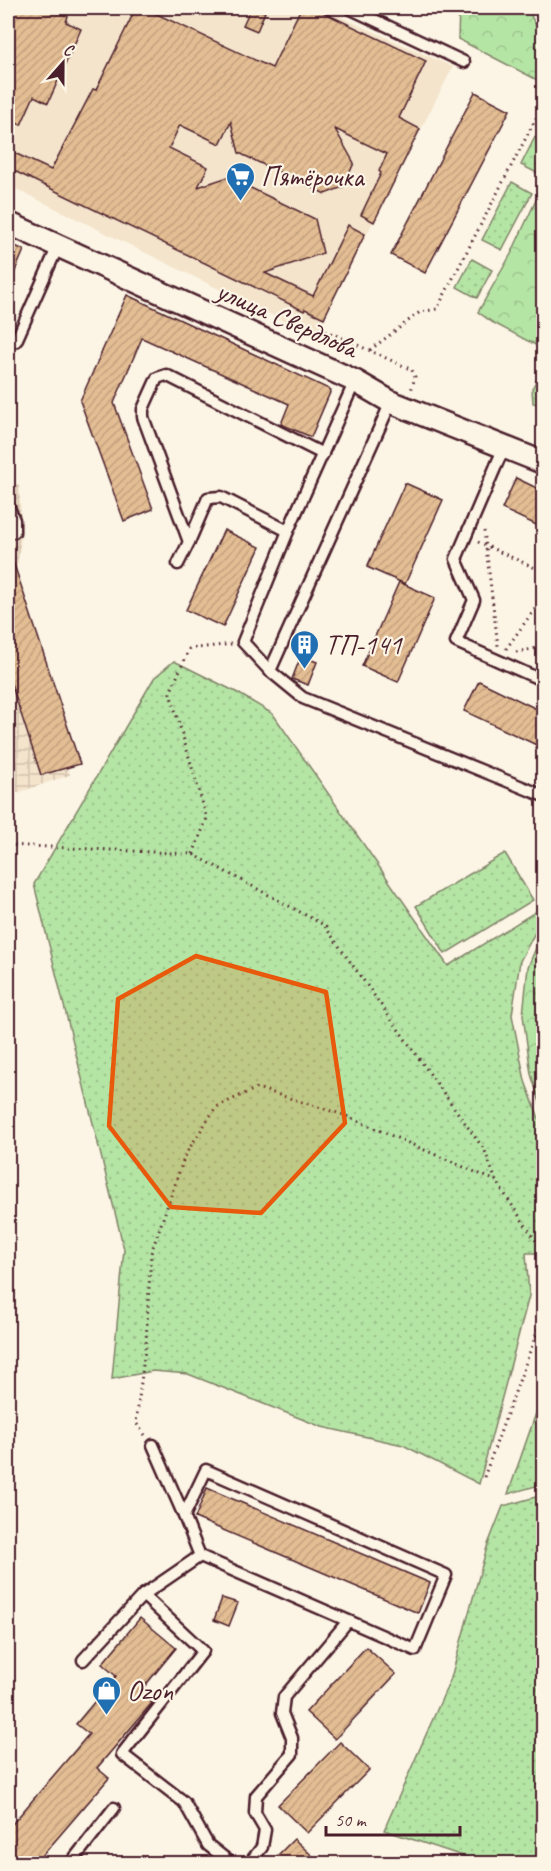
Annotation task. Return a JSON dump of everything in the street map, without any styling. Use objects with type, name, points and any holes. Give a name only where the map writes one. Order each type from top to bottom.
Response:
[{"type":"street","name":"улица Свердлова","points":[[8,223],[355,381],[399,405],[543,463]]},
{"type":"lane","points":[[349,8],[464,62]]},
{"type":"lane","points":[[16,341],[58,246]]},
{"type":"lane","points":[[189,542],[143,417],[143,409],[157,378],[166,375],[323,454]]},
{"type":"lane","points":[[355,381],[288,531],[243,642],[270,671],[303,698],[543,796]]},
{"type":"lane","points":[[270,671],[399,405]]},
{"type":"lane","points":[[504,447],[456,558],[474,600],[456,642],[543,681]]},
{"type":"lane","points":[[178,564],[208,498],[221,497],[288,531]]},
{"type":"lane","points":[[8,505],[14,520],[14,532]]},
{"type":"lane","points":[[153,1444],[200,1556],[415,1650],[446,1575],[206,1470],[184,1515]]},
{"type":"lane","points":[[83,1660],[143,1595],[200,1556]]},
{"type":"lane","points":[[143,1595],[203,1651],[122,1754],[184,1802],[208,1845],[232,1863]]},
{"type":"lane","points":[[249,1863],[262,1847],[264,1830],[255,1813],[256,1796],[292,1754],[292,1738],[282,1713],[284,1697],[348,1621]]},
{"type":"lane","points":[[70,1863],[114,1808]]},
{"type":"path","points":[[370,350],[420,312],[437,309],[543,103]]},
{"type":"path","points":[[325,330],[414,372],[415,377],[399,405]]},
{"type":"path","points":[[481,501],[498,648]]},
{"type":"path","points":[[465,536],[543,572]]},
{"type":"path","points":[[506,649],[543,596]]},
{"type":"path","points":[[193,854],[207,818],[170,693],[189,649],[243,642]]},
{"type":"path","points":[[512,653],[543,647]]},
{"type":"path","points":[[8,845],[193,854],[324,925],[485,1151],[496,1181],[543,1253]]},
{"type":"path","points":[[153,1444],[136,1423],[146,1341],[151,1253],[185,1155],[216,1107],[257,1088],[344,1115],[496,1181]]},
{"type":"path","points":[[484,1477],[543,1313]]},
{"type":"highlighted area","points":[[196,956],[326,992],[345,1123],[261,1213],[171,1207],[109,1126],[118,999]]},
{"type":"shaded area","points":[[8,8],[321,8],[453,67],[316,337],[8,185]]},
{"type":"shaded area","points":[[8,480],[19,485],[22,533],[15,579],[70,775],[8,796]]},
{"type":"green space","points":[[459,8],[527,8],[543,35],[543,83],[458,39]]},
{"type":"green space","points":[[535,137],[543,141],[541,175],[521,165]]},
{"type":"green space","points":[[512,182],[532,193],[502,250],[482,240]]},
{"type":"green space","points":[[543,185],[544,349],[492,322],[478,312],[511,254]]},
{"type":"green space","points":[[472,259],[492,270],[477,298],[457,287]]},
{"type":"green space","points":[[543,367],[543,405],[533,403],[532,389]]},
{"type":"green space","points":[[174,661],[236,692],[273,714],[448,966],[543,907],[543,923],[539,925],[520,961],[512,1015],[525,1081],[543,1129],[543,1253],[526,1253],[529,1296],[479,1484],[403,1445],[322,1427],[188,1374],[153,1371],[112,1379],[124,1249],[34,884],[154,678]]},
{"type":"green space","points":[[505,853],[533,900],[445,954],[416,906]]},
{"type":"green space","points":[[543,931],[543,1112],[531,1074],[523,1015],[528,967]]},
{"type":"green space","points":[[543,1393],[543,1484],[508,1494]]},
{"type":"green space","points":[[543,1495],[543,1863],[484,1863],[384,1830],[451,1678],[487,1547],[503,1506]]},
{"type":"building","points":[[8,8],[50,8],[68,16],[66,22],[81,29],[48,103],[34,96],[21,125],[8,119]]},
{"type":"building","points":[[136,8],[144,8],[272,68],[301,8],[314,8],[426,61],[399,118],[420,129],[374,222],[361,215],[381,173],[379,171],[387,154],[335,129],[354,163],[343,187],[325,194],[239,153],[231,122],[220,144],[180,125],[169,148],[208,167],[198,187],[228,177],[315,219],[323,253],[265,273],[313,296],[348,225],[365,234],[324,318],[305,309],[304,311],[8,168],[8,150],[51,170],[93,89],[96,90]]},
{"type":"building","points":[[251,8],[265,12],[257,31],[243,25]]},
{"type":"building","points":[[475,92],[510,110],[425,273],[391,255]]},
{"type":"building","points":[[8,243],[24,250],[8,288]]},
{"type":"building","points":[[127,295],[331,390],[311,437],[281,424],[289,404],[142,338],[114,403],[153,509],[124,521],[80,401]]},
{"type":"building","points":[[516,478],[543,491],[543,528],[502,509]]},
{"type":"building","points":[[405,483],[443,500],[405,584],[367,567]]},
{"type":"building","points":[[224,530],[260,547],[223,627],[186,610]]},
{"type":"building","points":[[8,552],[10,552],[80,764],[41,775],[8,674]]},
{"type":"building","points":[[399,582],[435,598],[398,682],[362,666]]},
{"type":"building","name":"ТП-141","points":[[301,656],[317,662],[308,685],[292,679]]},
{"type":"building","points":[[479,681],[543,712],[543,748],[464,711]]},
{"type":"building","points":[[207,1488],[430,1583],[418,1613],[195,1518]]},
{"type":"building","points":[[222,1598],[238,1603],[229,1626],[214,1620]]},
{"type":"building","points":[[140,1618],[176,1648],[139,1693],[152,1703],[97,1768],[109,1778],[36,1863],[8,1863],[8,1829],[89,1734],[76,1724],[116,1676],[102,1664]]},
{"type":"building","points":[[366,1647],[396,1674],[335,1739],[306,1712]]},
{"type":"building","points":[[340,1742],[369,1770],[307,1833],[278,1805]]},
{"type":"building","points":[[294,1839],[320,1863],[270,1863]]},
{"type":"place","name":"Пятёрочка","points":[[240,202]]},
{"type":"place","name":"ТП-141","points":[[304,670]]},
{"type":"place","name":"Ozon","points":[[106,1716]]}]
